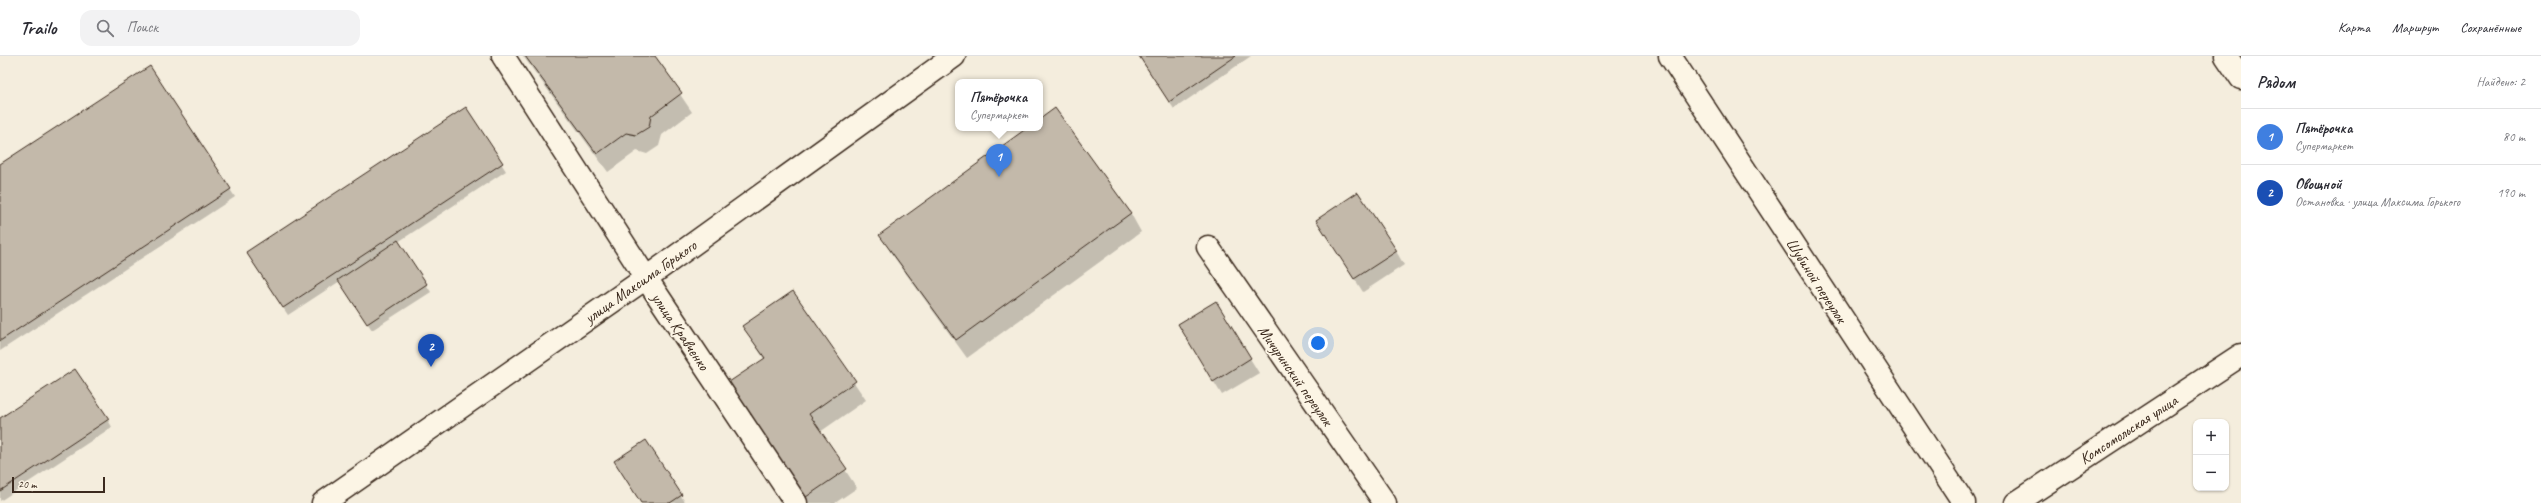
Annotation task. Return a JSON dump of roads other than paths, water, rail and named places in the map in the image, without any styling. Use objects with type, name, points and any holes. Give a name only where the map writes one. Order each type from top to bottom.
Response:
[{"type":"street","name":"улица Кравченко","points":[[503,56],[646,278],[796,503]]},
{"type":"street","name":"улица Максима Горького","points":[[323,503],[646,278],[954,56]]},
{"type":"street","name":"Шубиной переулок","points":[[1670,56],[1964,503]]},
{"type":"street","points":[[2226,56],[2241,78]]},
{"type":"street","name":"Мичуринский переулок","points":[[1208,247],[1385,503]]},
{"type":"street","name":"Комсомольская улица","points":[[2016,503],[2241,355]]},
{"type":"place","name":"Пятёрочка","points":[[999,177]]},
{"type":"place","name":"Овощной","points":[[431,367]]}]
